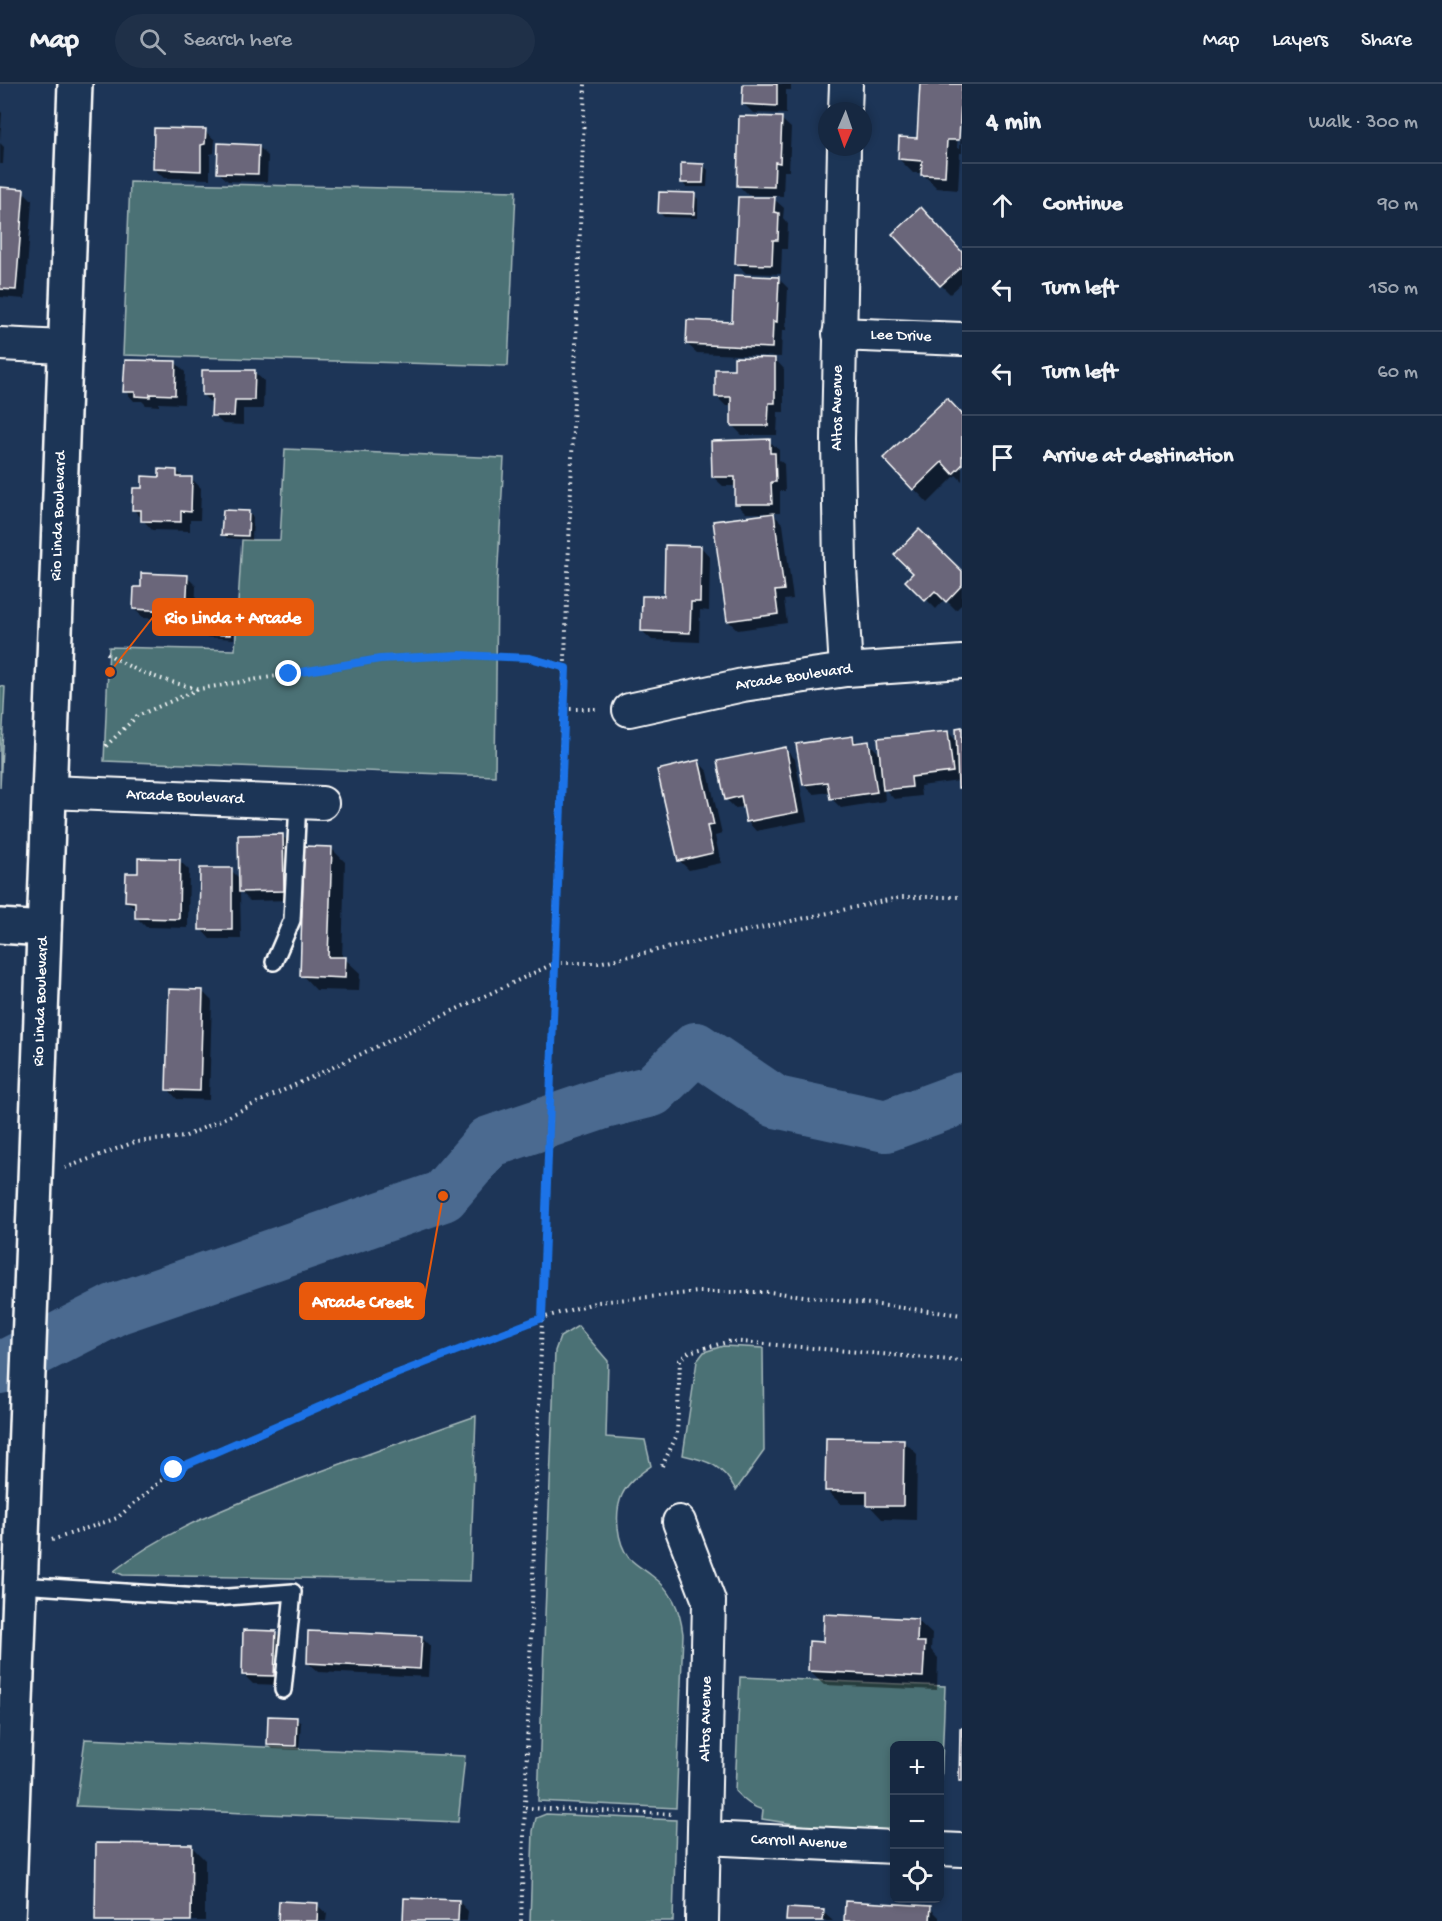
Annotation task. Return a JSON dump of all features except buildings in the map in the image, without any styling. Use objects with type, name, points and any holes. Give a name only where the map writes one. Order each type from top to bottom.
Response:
[{"type":"main road","name":"Rio Linda Boulevard","points":[[8,1921],[6,1819],[20,1585],[75,84]]},
{"type":"main road","points":[[0,926],[44,929]]},
{"type":"street","points":[[845,102],[846,84]]},
{"type":"street","name":"Altos Avenue","points":[[844,156],[838,451],[840,568],[846,670]]},
{"type":"street","name":"Lee Drive","points":[[839,334],[962,339]]},
{"type":"street","points":[[0,344],[64,347]]},
{"type":"street","name":"Arcade Boulevard","points":[[629,710],[743,685],[846,670],[962,662]]},
{"type":"street","name":"Arcade Boulevard","points":[[49,792],[310,802]]},
{"type":"street","name":"Altos Avenue","points":[[679,1522],[709,1601],[702,1921]]},
{"type":"street","name":"Carroll Avenue","points":[[705,1838],[890,1847]]},
{"type":"street","points":[[944,1849],[962,1850]]},
{"type":"lane","points":[[274,962],[292,920],[310,802]]},
{"type":"lane","points":[[20,1585],[215,1598],[292,1592],[283,1690]]},
{"type":"path","points":[[521,1921],[585,84]]},
{"type":"path","points":[[107,653],[144,674],[199,690]]},
{"type":"path","points":[[106,746],[137,716],[199,690],[380,659],[460,655],[530,658],[566,668]]},
{"type":"path","points":[[36,1179],[135,1143],[184,1137],[555,963],[598,963],[902,897],[962,897]]},
{"type":"path","points":[[21,1551],[117,1518],[174,1470],[388,1377],[542,1318],[598,1302],[699,1292],[770,1292],[962,1315]]},
{"type":"path","points":[[662,1466],[677,1435],[680,1360],[689,1352],[731,1341],[962,1361]]},
{"type":"path","points":[[525,1808],[680,1814]]},
{"type":"green space","points":[[130,182],[516,191],[508,366],[123,355]]},
{"type":"green space","points":[[285,449],[504,458],[497,582],[495,776],[104,761],[109,647],[235,650],[242,540],[280,540]]},
{"type":"green space","points":[[0,686],[5,687],[0,788]]},
{"type":"green space","points":[[578,1326],[608,1361],[606,1437],[645,1440],[651,1466],[631,1482],[622,1495],[618,1510],[618,1528],[625,1552],[670,1594],[682,1625],[676,1808],[538,1801],[555,1351],[560,1337]]},
{"type":"green space","points":[[723,1346],[763,1348],[764,1451],[736,1490],[714,1465],[683,1455],[697,1361],[704,1352]]},
{"type":"green space","points":[[476,1416],[470,1581],[123,1575],[114,1571],[167,1536],[225,1509]]},
{"type":"green space","points":[[740,1677],[945,1686],[943,1741],[890,1741],[890,1834],[826,1829],[762,1819],[763,1810],[748,1803],[735,1791]]},
{"type":"green space","points":[[85,1739],[465,1756],[458,1822],[76,1806]]},
{"type":"green space","points":[[546,1814],[676,1820],[673,1921],[530,1921],[533,1831],[536,1818]]},
{"type":"waterway","points":[[0,1368],[116,1309],[443,1196],[489,1142],[604,1103],[652,1091],[696,1048],[776,1102],[886,1126],[962,1098]]},
{"type":"place","name":"Rio Linda + Arcade","points":[[110,672]]},
{"type":"place","name":"Arcade Creek","points":[[443,1196]]},
{"type":"route","points":[[174,1470],[388,1377],[542,1318],[566,668],[530,658],[460,655],[380,659],[289,674]]}]
